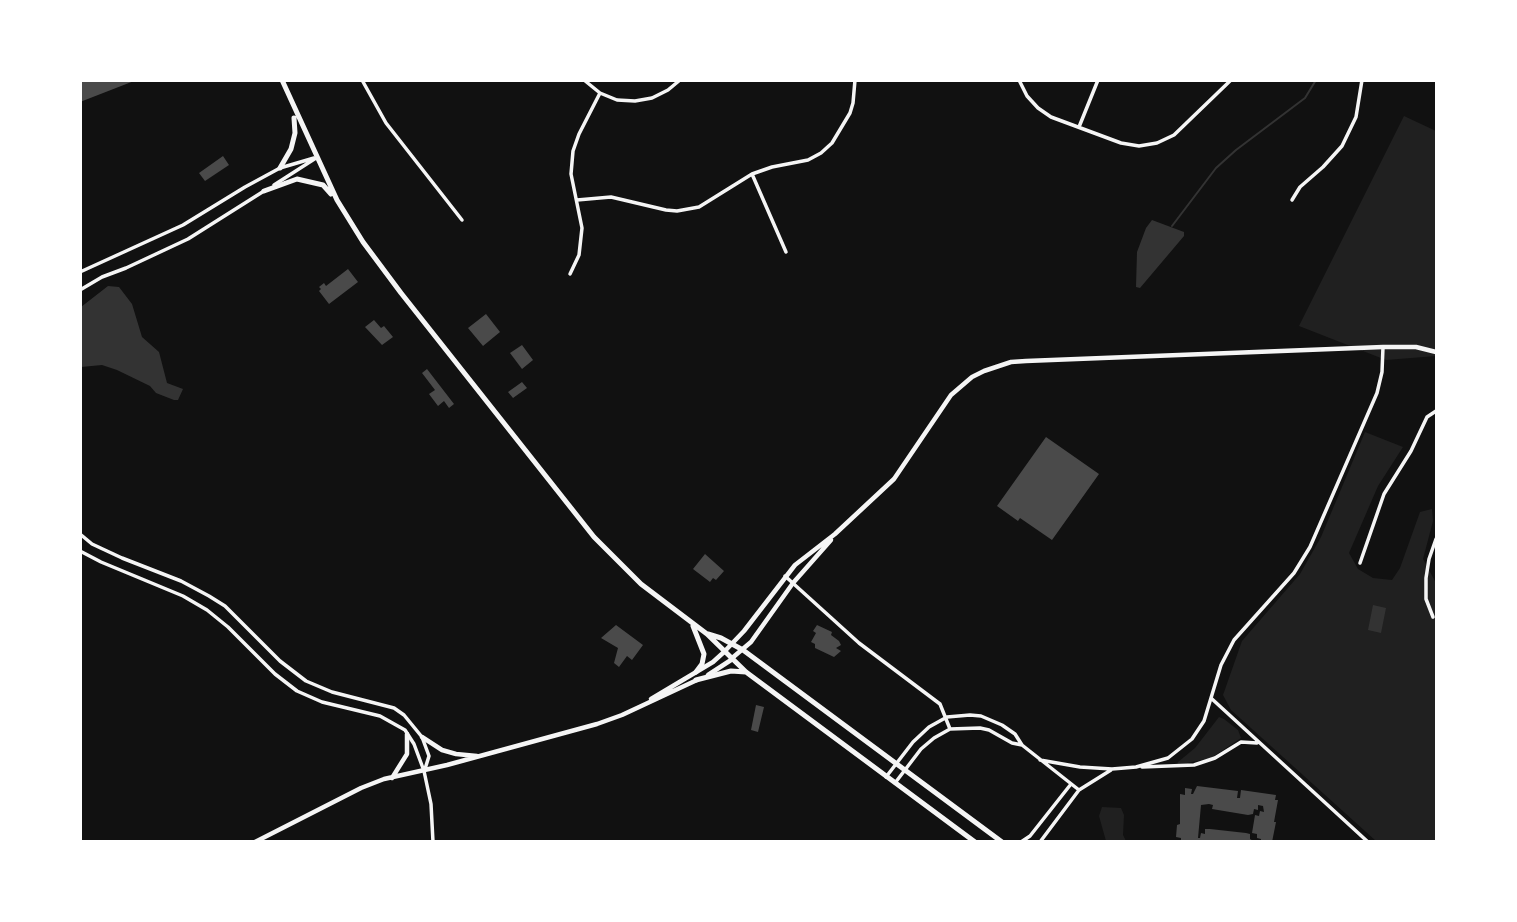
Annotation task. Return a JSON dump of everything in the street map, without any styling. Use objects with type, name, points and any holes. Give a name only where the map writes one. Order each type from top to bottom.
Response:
[{"type":"main road","points":[[282,80],[337,200],[385,273],[578,518],[631,575],[707,634],[746,673],[975,842]]},
{"type":"main road","points":[[280,169],[289,155],[293,141],[296,125],[293,108]]},
{"type":"main road","points":[[264,191],[297,179],[323,185],[337,200]]},
{"type":"main road","points":[[691,623],[704,654],[702,664],[695,672]]},
{"type":"main road","points":[[707,634],[743,650],[1003,841]]},
{"type":"main road","points":[[696,680],[731,671],[746,673]]},
{"type":"street","points":[[362,80],[386,122],[462,220]]},
{"type":"street","points":[[584,80],[600,93],[617,100],[635,102],[652,98],[680,80]]},
{"type":"street","points":[[577,200],[611,197],[666,210],[688,210],[709,203],[752,174],[808,160],[832,143],[850,113],[855,80]]},
{"type":"street","points":[[1019,80],[1027,96],[1038,108],[1052,117],[1130,145],[1157,143],[1182,128],[1231,80]]},
{"type":"street","points":[[1079,127],[1098,80]]},
{"type":"street","points":[[1292,200],[1300,187],[1342,146],[1356,117],[1362,80]]},
{"type":"street","points":[[570,274],[579,255],[582,229],[571,174],[573,152],[600,93]]},
{"type":"street","points":[[80,272],[183,225],[280,169],[316,158]]},
{"type":"street","points":[[80,290],[102,276],[126,268],[188,239],[316,158]]},
{"type":"street","points":[[752,174],[786,252]]},
{"type":"street","points":[[255,842],[361,788],[597,724],[713,673],[743,650],[793,583],[835,534],[894,479],[951,395],[972,377],[998,365],[1026,360],[1383,347],[1416,347],[1437,352]]},
{"type":"street","points":[[1136,767],[1168,758],[1184,747],[1204,721],[1220,666],[1234,640],[1294,573],[1310,547],[1377,393],[1382,372],[1383,347]]},
{"type":"street","points":[[1360,563],[1384,494],[1411,451],[1427,416],[1437,411]]},
{"type":"street","points":[[80,534],[92,544],[181,582],[225,606],[295,675],[317,687],[394,708],[412,722],[422,737],[429,756],[425,771]]},
{"type":"street","points":[[642,705],[724,652],[785,576],[805,556],[835,534]]},
{"type":"street","points":[[1433,617],[1426,599],[1426,578],[1429,559],[1437,540]]},
{"type":"street","points":[[80,551],[183,596],[207,610],[297,691],[322,702],[380,716],[407,734],[425,771],[431,804],[433,842]]},
{"type":"street","points":[[785,576],[859,643],[940,704],[950,729]]},
{"type":"street","points":[[1212,699],[1368,842]]},
{"type":"street","points":[[886,776],[920,735],[947,717],[970,715],[992,720],[1015,734],[1022,745],[1079,790]]},
{"type":"street","points":[[895,783],[928,743],[950,729],[989,730],[1012,743],[1022,745]]},
{"type":"street","points":[[393,778],[407,754],[407,734]]},
{"type":"street","points":[[422,737],[442,750],[481,756]]},
{"type":"street","points":[[1040,760],[1069,766],[1112,769],[1166,768],[1194,765],[1215,758],[1241,742],[1253,741],[1261,744]]},
{"type":"street","points":[[1040,842],[1079,790],[1112,769]]},
{"type":"street","points":[[1021,842],[1030,835],[1071,783]]},
{"type":"shaded area","points":[[1404,116],[1436,131],[1436,356],[1386,360],[1299,326]]},
{"type":"shaded area","points":[[1152,220],[1184,232],[1184,236],[1140,288],[1136,287],[1137,252]]},
{"type":"shaded area","points":[[108,286],[119,287],[132,304],[142,337],[159,352],[167,383],[183,389],[178,400],[156,393],[150,386],[117,370],[102,365],[81,367],[81,307]]},
{"type":"shaded area","points":[[1365,432],[1403,447],[1378,486],[1349,553],[1358,569],[1373,578],[1392,580],[1400,568],[1420,512],[1432,509],[1433,521],[1423,559],[1436,583],[1436,841],[1376,841],[1231,710],[1223,695],[1242,641],[1300,574],[1321,537]]},
{"type":"shaded area","points":[[1373,605],[1386,608],[1381,633],[1368,630]]},
{"type":"shaded area","points":[[1219,717],[1238,730],[1241,738],[1211,758],[1177,765],[1195,748]]},
{"type":"shaded area","points":[[1102,807],[1121,808],[1126,841],[1106,841],[1099,816]]},
{"type":"building","points":[[80,80],[134,80],[134,81],[80,102]]},
{"type":"building","points":[[223,156],[229,165],[205,181],[199,173]]},
{"type":"building","points":[[348,269],[358,282],[329,304],[319,287],[324,283],[326,286]]},
{"type":"building","points":[[486,314],[500,332],[483,346],[468,328]]},
{"type":"building","points":[[374,320],[381,328],[384,326],[393,337],[382,345],[365,327]]},
{"type":"building","points":[[522,345],[533,360],[522,369],[510,353]]},
{"type":"building","points":[[427,369],[454,404],[449,408],[444,401],[438,406],[429,394],[435,390],[422,373]]},
{"type":"building","points":[[522,382],[527,388],[513,398],[508,392]]},
{"type":"building","points":[[1046,437],[1099,474],[1052,540],[997,506]]},
{"type":"building","points":[[705,554],[724,571],[716,580],[713,578],[710,582],[693,569]]},
{"type":"building","points":[[616,625],[643,645],[632,660],[627,656],[619,667],[614,663],[618,648],[601,638]]},
{"type":"building","points":[[817,625],[832,632],[831,635],[839,641],[841,645],[836,648],[841,651],[834,657],[815,648],[815,644],[811,642]]},
{"type":"building","points":[[756,705],[764,707],[758,732],[751,730]]},
{"type":"building","points":[[1197,786],[1238,791],[1237,798],[1240,798],[1241,790],[1276,795],[1275,800],[1278,800],[1272,842],[1261,842],[1257,834],[1252,833],[1255,815],[1259,816],[1260,811],[1264,812],[1263,806],[1258,805],[1258,810],[1254,809],[1253,814],[1248,815],[1212,809],[1213,805],[1209,804],[1201,805],[1198,838],[1201,833],[1205,834],[1205,829],[1210,829],[1250,834],[1250,839],[1255,842],[1181,842],[1181,838],[1176,837],[1177,825],[1180,824],[1180,794],[1185,795],[1185,788],[1192,789],[1193,794]]},
{"type":"waterway","points":[[1172,226],[1216,168],[1305,98],[1316,80]]}]
